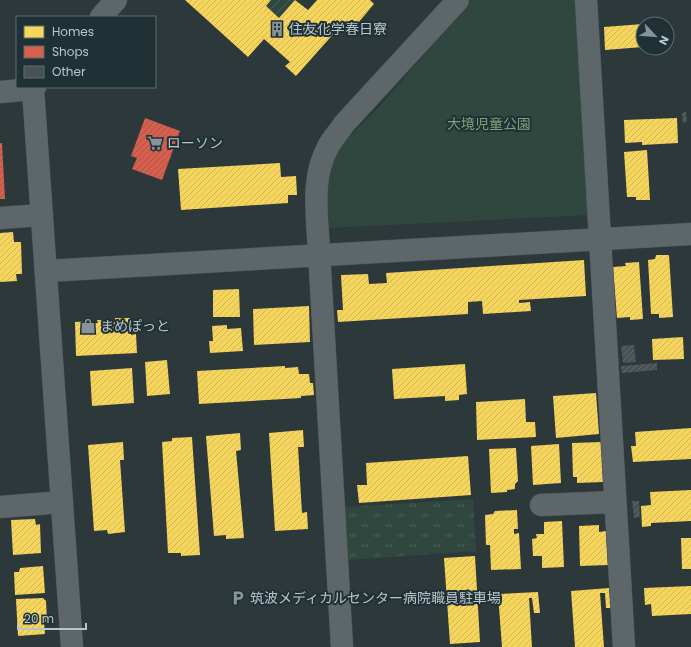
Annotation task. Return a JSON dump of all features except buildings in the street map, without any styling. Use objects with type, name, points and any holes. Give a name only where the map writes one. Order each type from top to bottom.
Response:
[{"type":"street","points":[[102,16],[116,0]]},
{"type":"street","points":[[342,647],[316,204],[320,166],[328,147],[344,124],[458,0]]},
{"type":"street","points":[[586,0],[624,647]]},
{"type":"street","points":[[0,92],[34,88],[72,647],[65,647]]},
{"type":"street","points":[[0,218],[42,215]]},
{"type":"street","points":[[46,271],[691,234]]},
{"type":"street","points":[[0,507],[62,502]]},
{"type":"street","points":[[542,505],[615,502]]},
{"type":"green space","points":[[271,0],[295,0],[279,18],[266,6]]},
{"type":"green space","name":"大境児童公園","points":[[471,0],[577,0],[590,215],[329,228],[327,194],[332,166],[342,144],[380,106]]},
{"type":"green space","points":[[473,499],[476,551],[348,560],[345,507]]},
{"type":"place","name":"住友化学春日寮","points":[[277,29]]},
{"type":"place","name":"ローソン","points":[[155,143]]},
{"type":"place","name":"まめぽっと","points":[[88,326]]},
{"type":"place","name":"筑波メディカルセンター病院職員駐車場","points":[[238,598]]}]
